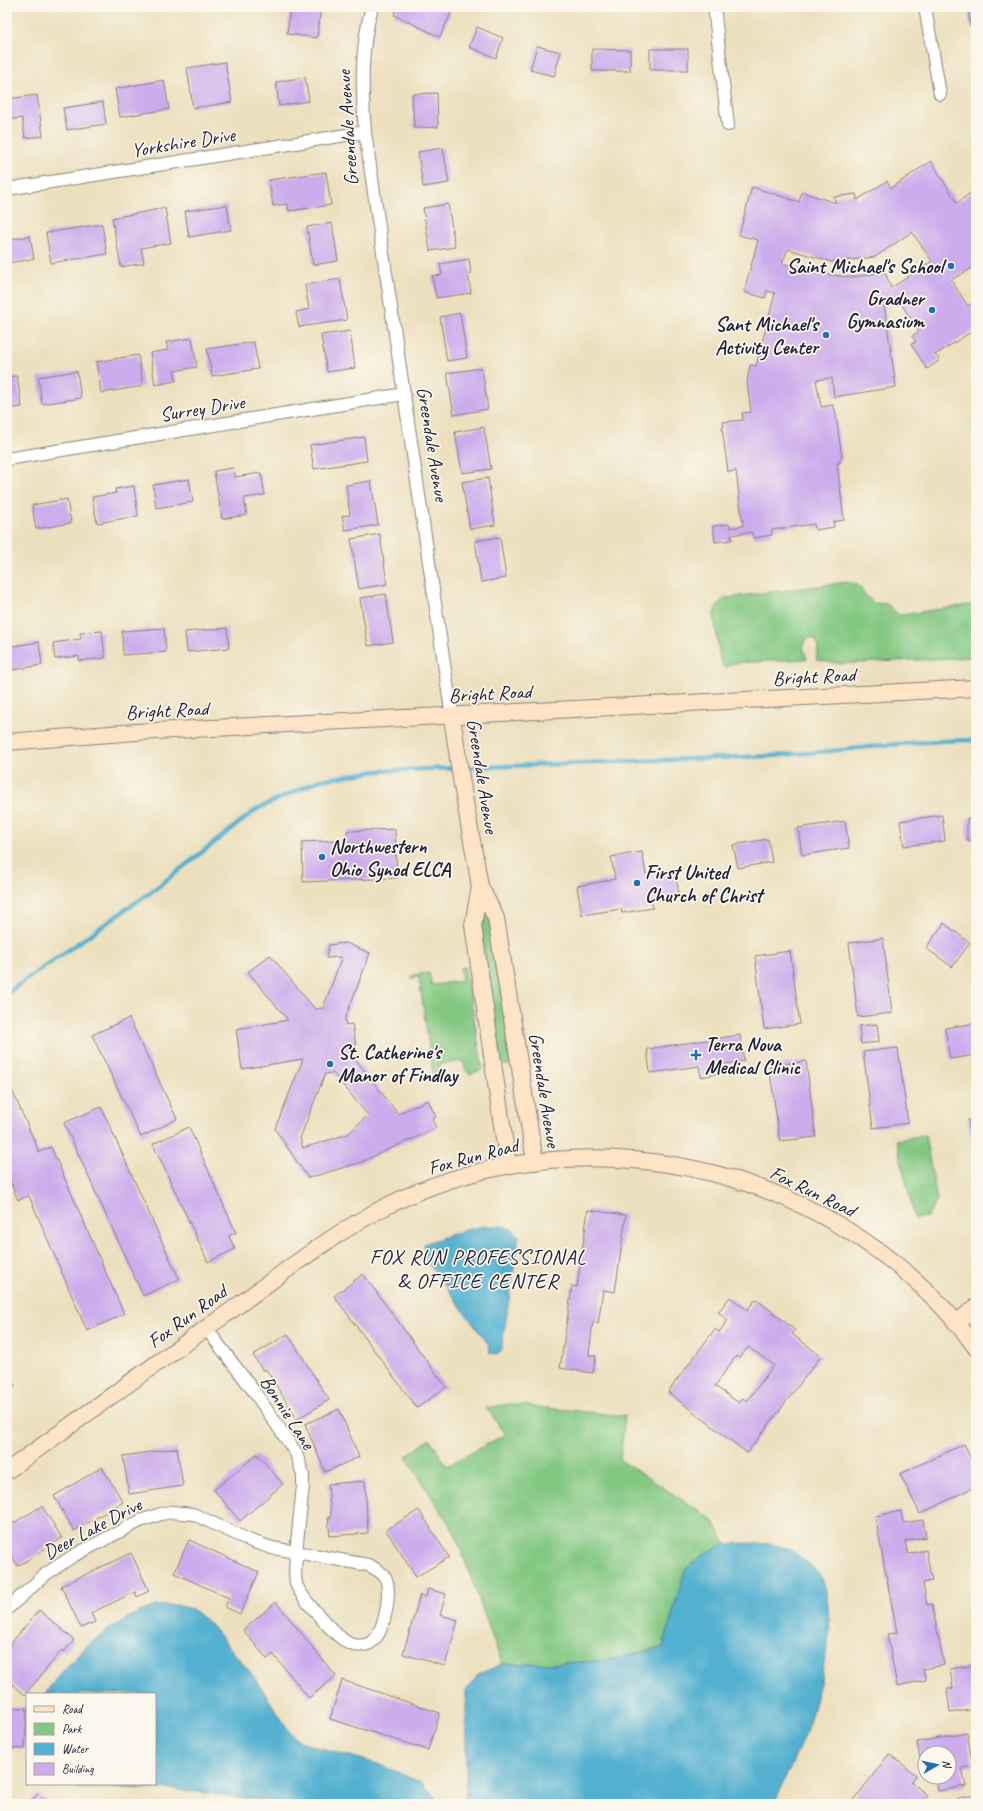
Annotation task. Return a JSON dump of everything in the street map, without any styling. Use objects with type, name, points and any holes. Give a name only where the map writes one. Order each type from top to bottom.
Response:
[{"type":"street","name":"Greendale Avenue","points":[[372,7],[366,34],[363,63],[362,90],[365,132],[462,785],[480,886],[496,918],[534,1162]]},
{"type":"street","points":[[714,7],[728,125]]},
{"type":"street","points":[[925,7],[940,94]]},
{"type":"street","name":"Yorkshire Drive","points":[[7,190],[365,132]]},
{"type":"street","name":"Surrey Drive","points":[[7,459],[404,394]]},
{"type":"street","name":"Bright Road","points":[[7,742],[136,732],[452,717],[976,688]]},
{"type":"street","name":"Greendale Avenue","points":[[480,886],[473,925],[508,1166]]},
{"type":"street","name":"Fox Run Road","points":[[7,1471],[206,1328],[355,1224],[392,1204],[432,1187],[473,1174],[534,1162],[558,1159],[593,1158],[644,1160],[688,1167],[728,1176],[768,1190],[807,1207],[844,1228],[880,1252],[913,1279],[956,1323],[976,1348]]},
{"type":"street","points":[[956,1323],[976,1307]]},
{"type":"street","name":"Bonnie Lane","points":[[206,1328],[286,1437],[298,1458],[303,1475],[304,1486],[296,1552],[296,1582],[306,1600],[343,1639],[350,1644],[360,1646],[369,1644],[376,1639],[384,1619],[388,1598],[388,1587],[381,1573],[377,1569],[368,1565],[296,1552]]},
{"type":"street","name":"Deer Lake Drive","points":[[7,1609],[46,1574],[73,1556],[140,1521],[160,1514],[171,1512],[193,1514],[252,1541],[272,1548],[296,1552]]},
{"type":"street","points":[[962,1804],[976,1802]]},
{"type":"green space","points":[[847,582],[858,585],[865,595],[874,603],[887,604],[899,615],[976,604],[976,657],[840,664],[816,660],[818,647],[817,641],[811,637],[805,640],[803,647],[807,659],[733,663],[725,668],[720,661],[714,614],[718,604],[726,598]]},
{"type":"green space","points":[[486,916],[491,920],[513,1065],[502,1065],[480,923],[482,917]]},
{"type":"green space","points":[[465,967],[483,1070],[469,1074],[466,1071],[463,1061],[439,1065],[441,1074],[433,1076],[419,977],[411,978],[413,975],[429,973],[432,985],[462,981],[460,968]]},
{"type":"green space","points":[[925,1135],[937,1200],[927,1217],[915,1219],[896,1140]]},
{"type":"green space","points":[[510,1404],[625,1416],[620,1460],[712,1519],[726,1544],[707,1552],[685,1570],[663,1647],[610,1660],[553,1664],[502,1664],[455,1533],[406,1457],[430,1439],[447,1466],[506,1434],[486,1408]]},
{"type":"water","points":[[484,1226],[499,1226],[512,1229],[519,1236],[501,1351],[497,1354],[490,1353],[489,1345],[425,1259],[423,1253],[424,1244],[461,1231]]},
{"type":"water","points":[[726,1544],[769,1544],[790,1549],[808,1563],[822,1578],[827,1595],[830,1632],[821,1679],[808,1727],[774,1804],[466,1804],[466,1691],[479,1674],[502,1664],[553,1664],[610,1660],[663,1647],[685,1570],[707,1552]]},
{"type":"water","points":[[175,1605],[192,1609],[209,1623],[255,1678],[291,1734],[303,1743],[378,1764],[422,1783],[435,1797],[436,1804],[276,1804],[271,1801],[172,1789],[76,1788],[73,1785],[156,1785],[156,1693],[46,1693],[66,1667],[105,1632],[134,1615],[159,1606]]},
{"type":"building","points":[[290,7],[321,7],[317,38],[287,34]]},
{"type":"building","points":[[397,7],[437,7],[451,13],[440,37],[394,15]]},
{"type":"building","points":[[968,7],[976,7],[976,25],[970,26]]},
{"type":"building","points":[[477,27],[503,38],[496,58],[469,47]]},
{"type":"building","points":[[537,46],[561,52],[554,76],[530,70]]},
{"type":"building","points":[[592,49],[630,50],[630,71],[592,71]]},
{"type":"building","points":[[650,49],[688,49],[688,70],[650,70]]},
{"type":"building","points":[[225,62],[232,102],[193,108],[187,68]]},
{"type":"building","points":[[305,77],[309,101],[279,106],[276,82]]},
{"type":"building","points":[[164,80],[169,109],[120,117],[115,89]]},
{"type":"building","points":[[437,93],[438,127],[414,128],[412,94]]},
{"type":"building","points":[[37,95],[43,136],[25,138],[22,118],[7,120],[7,99]]},
{"type":"building","points":[[103,102],[106,124],[67,130],[63,108]]},
{"type":"building","points":[[443,148],[449,183],[423,187],[418,152]]},
{"type":"building","points":[[931,161],[957,203],[976,189],[976,270],[974,267],[951,280],[968,306],[976,301],[976,329],[935,355],[940,360],[927,369],[911,344],[916,342],[912,336],[919,331],[898,299],[884,304],[896,387],[834,397],[832,378],[816,380],[821,407],[833,405],[833,409],[835,409],[842,458],[840,458],[840,463],[837,463],[844,520],[833,522],[834,527],[815,530],[814,524],[771,530],[772,535],[753,538],[752,532],[731,535],[732,540],[715,542],[713,526],[729,524],[730,528],[743,526],[736,471],[728,472],[722,428],[724,427],[723,422],[743,420],[742,413],[751,412],[747,382],[750,365],[756,366],[775,293],[767,291],[765,298],[744,292],[758,240],[739,235],[752,187],[799,202],[802,192],[836,203],[833,197],[856,194],[857,200],[887,181],[891,188]],"holes":[[[912,232],[932,261],[891,288],[885,272],[852,277],[810,273],[782,263],[788,249],[832,262],[875,257]]]},
{"type":"building","points":[[326,172],[331,205],[289,211],[288,204],[273,206],[269,180]]},
{"type":"building","points":[[448,204],[455,247],[430,251],[423,208]]},
{"type":"building","points":[[227,205],[231,230],[189,237],[185,211]]},
{"type":"building","points":[[165,208],[171,243],[141,248],[144,263],[121,267],[112,218]]},
{"type":"building","points":[[332,223],[338,261],[313,265],[307,227]]},
{"type":"building","points":[[102,224],[107,254],[51,263],[46,233]]},
{"type":"building","points":[[30,236],[34,259],[7,263],[7,240]]},
{"type":"building","points":[[469,259],[471,274],[468,274],[471,293],[436,298],[432,276],[442,275],[440,264]]},
{"type":"building","points":[[340,279],[347,320],[299,327],[296,312],[309,309],[305,285]]},
{"type":"building","points":[[460,313],[467,358],[447,361],[440,317]]},
{"type":"building","points":[[350,331],[355,368],[327,372],[321,335]]},
{"type":"building","points":[[192,338],[197,367],[174,371],[176,381],[155,385],[150,353],[168,350],[166,342]]},
{"type":"building","points":[[254,342],[258,369],[212,376],[207,349]]},
{"type":"building","points":[[138,355],[143,386],[101,393],[96,362]]},
{"type":"building","points":[[482,368],[488,409],[454,415],[447,373]]},
{"type":"building","points":[[77,371],[81,398],[42,404],[38,377]]},
{"type":"building","points":[[17,376],[22,407],[7,409],[7,377]]},
{"type":"building","points":[[484,427],[491,469],[462,473],[455,432]]},
{"type":"building","points":[[364,437],[367,461],[314,469],[310,445]]},
{"type":"building","points":[[233,468],[235,477],[261,473],[265,495],[244,498],[247,515],[222,519],[214,471]]},
{"type":"building","points":[[488,478],[495,525],[470,529],[462,482]]},
{"type":"building","points":[[189,479],[193,502],[156,508],[153,485]]},
{"type":"building","points":[[371,481],[378,525],[345,530],[342,516],[350,515],[346,485]]},
{"type":"building","points":[[134,486],[138,516],[97,523],[92,497],[116,493],[115,489]]},
{"type":"building","points":[[67,499],[71,523],[36,529],[32,505]]},
{"type":"building","points":[[7,511],[10,527],[7,528]]},
{"type":"building","points":[[380,534],[387,584],[359,589],[351,539]]},
{"type":"building","points":[[500,537],[506,578],[481,582],[475,541]]},
{"type":"building","points":[[386,594],[393,642],[368,646],[360,598]]},
{"type":"building","points":[[164,628],[166,652],[123,655],[122,631]]},
{"type":"building","points":[[227,628],[229,648],[187,652],[185,632]]},
{"type":"building","points":[[102,631],[105,658],[79,661],[79,656],[55,659],[53,643],[81,639],[80,633]]},
{"type":"building","points":[[39,642],[42,665],[7,671],[7,647]]},
{"type":"building","points":[[942,815],[945,841],[904,846],[900,821]]},
{"type":"building","points":[[967,818],[976,818],[976,840],[967,840]]},
{"type":"building","points":[[845,821],[849,848],[802,855],[798,828]]},
{"type":"building","points":[[395,829],[397,878],[303,882],[302,842],[347,840],[347,831]]},
{"type":"building","points":[[768,839],[772,862],[738,868],[733,845]]},
{"type":"building","name":"First United Church of Christ","points":[[642,852],[646,874],[675,869],[679,896],[651,901],[653,908],[622,913],[621,909],[582,915],[577,886],[615,879],[611,857]]},
{"type":"building","points":[[944,923],[970,943],[952,967],[926,948]]},
{"type":"building","points":[[883,938],[892,1013],[858,1017],[849,943]]},
{"type":"building","name":"St. Catherine's Manor of Findlay","points":[[346,943],[370,953],[345,1019],[346,1025],[352,1024],[357,1050],[349,1051],[398,1114],[428,1100],[436,1117],[432,1119],[436,1128],[359,1163],[308,1178],[275,1129],[303,1059],[242,1069],[236,1029],[288,1020],[248,972],[270,955],[315,1009],[323,1008],[342,957],[326,958],[329,945]],"holes":[[[333,1073],[368,1115],[348,1134],[303,1148],[300,1138],[325,1074]]]},
{"type":"building","points":[[790,951],[800,1024],[764,1029],[755,956]]},
{"type":"building","points":[[129,1018],[177,1119],[141,1137],[92,1035]]},
{"type":"building","points":[[976,1023],[976,1055],[950,1059],[945,1028]]},
{"type":"building","points":[[877,1024],[879,1042],[861,1044],[859,1026]]},
{"type":"building","name":"Terra Nova Medical Clinic","points":[[740,1035],[744,1061],[714,1066],[716,1074],[701,1077],[699,1066],[650,1073],[647,1049]]},
{"type":"building","points":[[898,1048],[908,1123],[873,1128],[863,1052]]},
{"type":"building","points":[[806,1061],[816,1137],[780,1141],[769,1066]]},
{"type":"building","points":[[12,1090],[39,1152],[51,1147],[124,1314],[87,1331],[29,1196],[18,1200],[7,1174],[7,1092]]},
{"type":"building","points":[[101,1107],[179,1279],[143,1296],[64,1123]]},
{"type":"building","points":[[976,1119],[976,1165],[975,1165],[968,1120]]},
{"type":"building","points":[[189,1127],[236,1233],[229,1236],[235,1249],[208,1262],[153,1144]]},
{"type":"building","points":[[588,1210],[626,1215],[615,1292],[603,1290],[598,1324],[593,1321],[589,1355],[596,1356],[593,1373],[560,1368],[572,1286],[577,1287]]},
{"type":"building","points":[[363,1274],[446,1387],[417,1408],[334,1296]]},
{"type":"building","points":[[730,1297],[747,1310],[756,1299],[795,1330],[792,1334],[821,1356],[747,1453],[668,1392],[715,1329],[719,1332],[728,1320],[718,1312]],"holes":[[[748,1347],[774,1365],[747,1401],[743,1398],[739,1403],[715,1386],[736,1356],[740,1358]]]},
{"type":"building","points":[[288,1334],[329,1400],[297,1419],[266,1369],[263,1371],[253,1355]]},
{"type":"building","points":[[7,1370],[15,1386],[7,1390]]},
{"type":"building","points":[[339,1409],[359,1457],[325,1472],[305,1424]]},
{"type":"building","points":[[964,1444],[976,1470],[976,1486],[920,1514],[900,1474]]},
{"type":"building","points":[[177,1448],[183,1486],[129,1494],[123,1456]]},
{"type":"building","points":[[257,1454],[283,1484],[240,1521],[214,1490]]},
{"type":"building","points":[[102,1467],[123,1502],[74,1531],[54,1496]]},
{"type":"building","points":[[365,1481],[368,1533],[330,1536],[328,1518],[331,1518],[328,1484]]},
{"type":"building","points":[[42,1506],[62,1538],[18,1566],[7,1549],[7,1527]]},
{"type":"building","points":[[419,1510],[449,1557],[416,1577],[386,1530]]},
{"type":"building","points":[[901,1511],[903,1523],[923,1520],[926,1537],[905,1541],[908,1554],[926,1550],[932,1581],[923,1583],[927,1605],[932,1604],[944,1665],[923,1669],[926,1680],[897,1686],[887,1634],[897,1633],[875,1516]]},
{"type":"building","points":[[189,1540],[259,1572],[240,1614],[225,1607],[229,1598],[174,1573]]},
{"type":"building","points":[[131,1553],[149,1591],[137,1597],[135,1592],[91,1613],[95,1622],[81,1628],[61,1586]]},
{"type":"building","points":[[428,1589],[446,1594],[440,1615],[458,1620],[445,1666],[403,1654],[420,1595],[426,1597]]},
{"type":"building","points":[[276,1602],[336,1676],[309,1698],[273,1654],[267,1659],[243,1630]]},
{"type":"building","points":[[39,1610],[74,1640],[64,1652],[62,1650],[25,1695],[7,1680],[7,1648]]},
{"type":"building","points":[[976,1665],[976,1709],[950,1713],[947,1689],[953,1689],[950,1669]]},
{"type":"building","points":[[342,1680],[440,1713],[428,1750],[330,1719]]},
{"type":"building","points":[[7,1707],[26,1708],[25,1749],[7,1748]]},
{"type":"building","points":[[967,1733],[973,1766],[962,1768],[966,1786],[938,1791],[937,1785],[957,1785],[957,1745],[918,1745],[917,1742]]},
{"type":"building","points":[[889,1754],[916,1775],[911,1782],[927,1795],[920,1804],[903,1804],[897,1799],[894,1804],[851,1804]]},
{"type":"building","points":[[38,1794],[44,1799],[45,1798],[51,1804],[28,1804]]},
{"type":"waterway","points":[[7,993],[155,889],[257,809],[320,780],[378,771],[770,756],[924,742],[976,740]]},
{"type":"place","name":"Saint Michael's School","points":[[951,266]]},
{"type":"place","name":"Gradner Gymnasium","points":[[932,310]]},
{"type":"place","name":"Sant Michael's Activity Center","points":[[826,335]]},
{"type":"place","name":"Northwestern Ohio Synod ELCA","points":[[322,857]]},
{"type":"place","name":"First United Church of Christ","points":[[637,883]]},
{"type":"place","name":"Terra Nova Medical Clinic","points":[[696,1055]]},
{"type":"place","name":"St. Catherine's Manor of Findlay","points":[[330,1064]]},
{"type":"district","name":"FOX RUN PROFESSIONAL & OFFICE CENTER","points":[[478,1269]]}]
